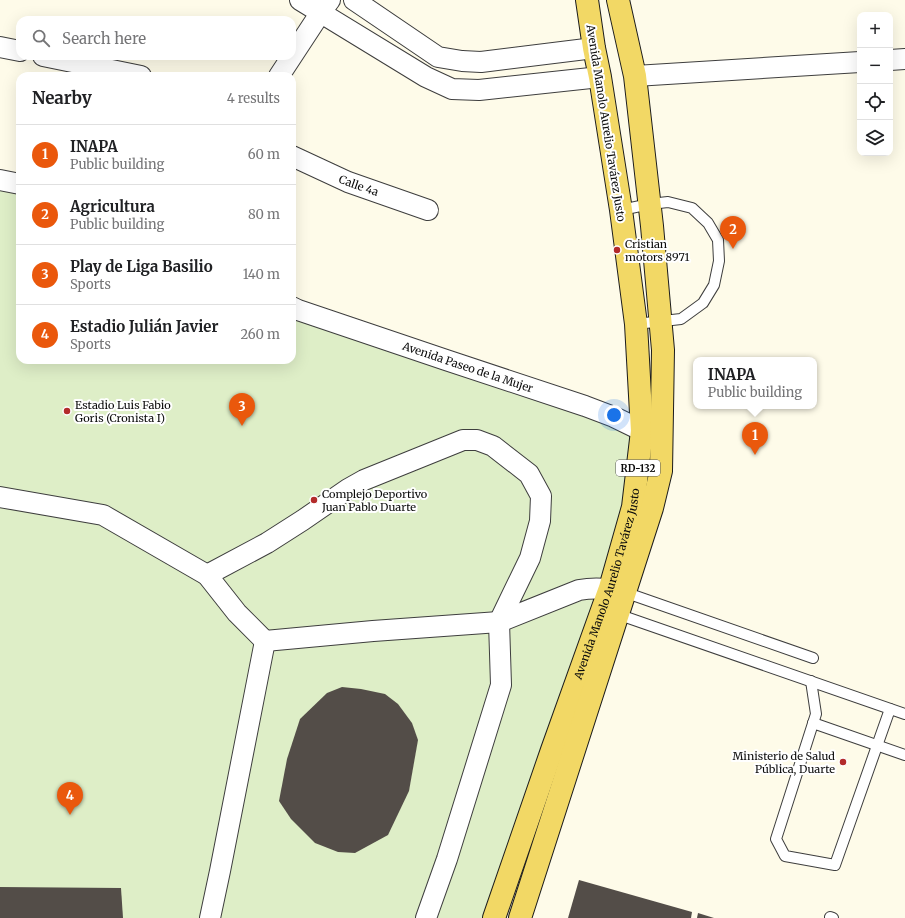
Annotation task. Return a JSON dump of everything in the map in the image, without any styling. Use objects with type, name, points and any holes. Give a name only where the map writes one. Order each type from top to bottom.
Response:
[{"type":"main road","name":"Avenida Manolo Aurelio Tavárez Justo","points":[[520,918],[617,614],[617,590],[633,507],[642,431],[636,324],[621,210],[587,0]]},
{"type":"main road","name":"Avenida Manolo Aurelio Tavárez Justo","points":[[494,918],[552,750],[652,508],[661,471],[663,350],[661,321],[650,204],[635,76],[618,0]]},
{"type":"street","points":[[300,0],[326,6],[426,77],[452,89],[479,90],[600,77]]},
{"type":"street","points":[[354,0],[438,57],[462,61],[481,62],[594,48]]},
{"type":"street","points":[[296,51],[326,6]]},
{"type":"street","points":[[0,47],[16,50]]},
{"type":"street","points":[[893,60],[905,59]]},
{"type":"street","points":[[63,60],[121,72]]},
{"type":"street","points":[[282,72],[290,60]]},
{"type":"street","points":[[635,76],[857,62]]},
{"type":"street","name":"Calle 4a","points":[[296,158],[348,182],[428,210]]},
{"type":"street","points":[[0,180],[16,183]]},
{"type":"street","name":"Avenida Paseo de la Mujer","points":[[296,309],[585,406],[614,417],[662,440]]},
{"type":"street","points":[[207,575],[267,543],[364,480],[463,440],[478,440],[493,446],[529,474],[541,496],[540,520],[530,558],[499,622],[501,684],[447,859],[426,918]]},
{"type":"street","points":[[0,497],[103,515],[207,575],[237,613],[265,642]]},
{"type":"street","points":[[265,642],[373,630],[499,622],[579,590],[592,588],[617,590]]},
{"type":"street","points":[[210,918],[265,642]]},
{"type":"lane","points":[[621,210],[668,202],[692,208],[708,223],[718,240],[719,261],[714,285],[703,303],[681,319],[636,324]]},
{"type":"lane","points":[[617,590],[813,658]]},
{"type":"lane","points":[[617,614],[905,714]]},
{"type":"lane","points":[[811,681],[816,714],[776,839],[785,856],[835,865],[890,709]]},
{"type":"lane","points":[[814,723],[905,755]]},
{"type":"green space","name":"Complejo Deportivo Juan Pablo Duarte","points":[[0,179],[16,182],[16,364],[296,364],[296,308],[641,422],[616,566],[493,918],[0,918]]},
{"type":"building","points":[[342,687],[385,694],[398,704],[412,723],[418,740],[409,791],[388,835],[355,853],[338,852],[315,843],[291,819],[279,801],[287,759],[300,719],[327,693]]},
{"type":"building","points":[[579,880],[692,912],[691,918],[568,918]]},
{"type":"building","points":[[0,887],[121,888],[123,918],[0,918]]},
{"type":"building","points":[[698,913],[714,918],[697,918]]},
{"type":"place","name":"Agricultura","points":[[733,249]]},
{"type":"place","name":"Cristian motors 8971","points":[[617,250]]},
{"type":"place","name":"Estadio Luis Fabio Goris (Cronista I)","points":[[67,411]]},
{"type":"place","name":"Play de Liga Basilio","points":[[242,426]]},
{"type":"place","name":"INAPA","points":[[755,455]]},
{"type":"place","name":"Complejo Deportivo Juan Pablo Duarte","points":[[314,500]]},
{"type":"place","name":"Ministerio de Salud Pública, Duarte","points":[[843,762]]},
{"type":"place","name":"Estadio Julián Javier","points":[[70,815]]}]
